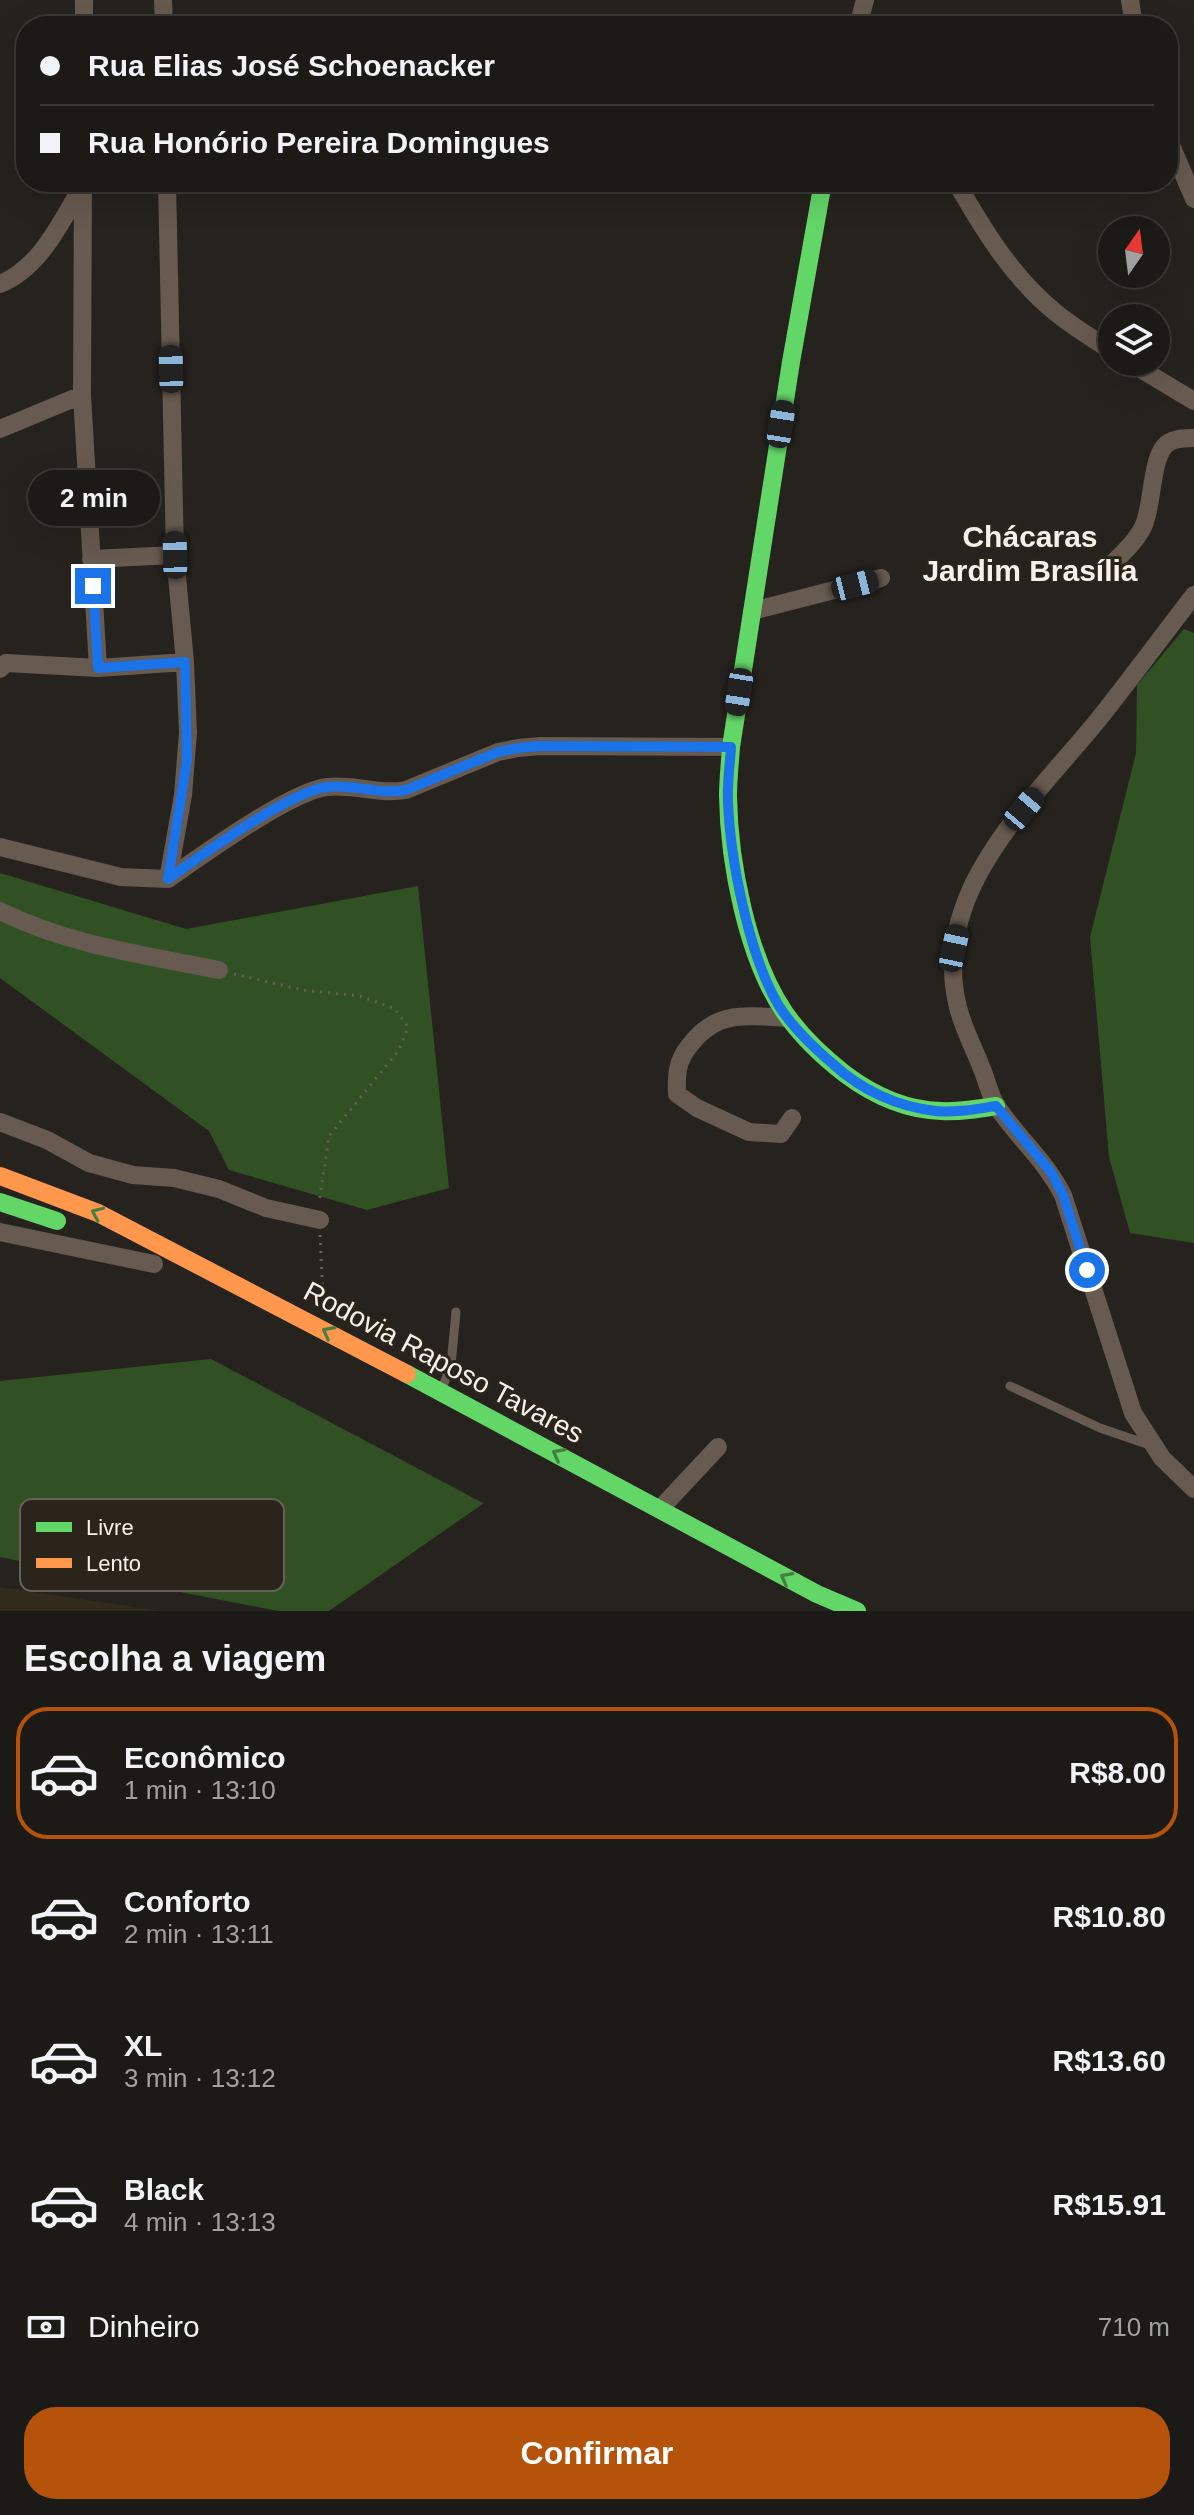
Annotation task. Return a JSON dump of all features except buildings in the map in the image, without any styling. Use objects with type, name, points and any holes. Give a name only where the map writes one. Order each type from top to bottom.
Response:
[{"type":"main road","points":[[821,192],[791,362],[731,747],[728,797],[734,858],[761,964],[780,1006],[816,1049],[869,1091],[892,1100],[936,1111],[955,1112],[996,1106]]},
{"type":"main road","name":"Rodovia Raposo Tavares","points":[[0,1176],[98,1213],[441,1392],[817,1594],[857,1611]]},
{"type":"main road","points":[[0,1202],[76,1228],[161,1267]]},
{"type":"street","points":[[1178,161],[1194,199]]},
{"type":"street","points":[[0,284],[34,260],[78,192]]},
{"type":"street","points":[[83,192],[82,395],[98,668]]},
{"type":"street","points":[[167,192],[175,555],[185,662],[187,760],[168,879]]},
{"type":"street","points":[[962,192],[983,229],[1030,289],[1054,312],[1098,342]]},
{"type":"street","points":[[1152,376],[1194,401]]},
{"type":"street","points":[[0,429],[82,395]]},
{"type":"street","points":[[1102,574],[1141,531],[1149,514],[1157,458],[1162,446],[1172,440],[1194,438]]},
{"type":"street","points":[[91,559],[175,555]]},
{"type":"street","points":[[752,611],[881,578]]},
{"type":"street","points":[[1194,595],[1103,714],[993,848],[974,882],[962,913],[954,948],[953,977],[958,1008],[996,1106],[1051,1172],[1063,1195],[1133,1413],[1152,1445],[1194,1489]]},
{"type":"street","points":[[2,664],[98,668],[185,662]]},
{"type":"street","points":[[0,847],[121,877],[168,879],[281,806],[325,787],[392,793],[498,752],[540,746],[731,747]]},
{"type":"street","points":[[0,911],[22,922],[84,943],[219,970]]},
{"type":"street","points":[[789,1018],[733,1017],[708,1025],[686,1048],[676,1070],[677,1094],[697,1108],[749,1132],[781,1134],[792,1118]]},
{"type":"street","points":[[0,1122],[47,1140],[89,1163],[133,1175],[219,1189],[266,1208],[320,1220]]},
{"type":"street","points":[[0,1234],[161,1267]]},
{"type":"street","points":[[660,1509],[718,1447]]},
{"type":"lane","points":[[441,1392],[451,1365],[456,1312]]},
{"type":"lane","points":[[1010,1386],[1100,1428],[1152,1445]]},
{"type":"path","points":[[219,970],[303,990],[359,996],[394,1008],[408,1027],[399,1050],[329,1136],[319,1200],[323,1296],[329,1309]]},
{"type":"shaded area","points":[[0,1587],[162,1611],[0,1611]]},
{"type":"green space","points":[[1184,629],[1194,633],[1194,1243],[1130,1233],[1109,1157],[1090,937],[1136,753],[1137,685]]},
{"type":"green space","points":[[0,873],[186,929],[418,886],[449,1188],[367,1210],[229,1170],[209,1131],[0,978]]},
{"type":"green space","points":[[211,1359],[484,1503],[329,1611],[278,1611],[175,1591],[284,1591],[284,1499],[20,1499],[20,1561],[0,1557],[0,1381]]},
{"type":"traffic: fast","points":[[821,192],[791,362],[731,747],[728,796],[736,879],[751,938],[772,991],[798,1030],[829,1061],[867,1088],[903,1104],[948,1111],[996,1106]]},
{"type":"traffic: fast","points":[[0,1202],[57,1221]]},
{"type":"traffic: fast","points":[[407,1374],[817,1594],[857,1611]]},
{"type":"traffic: slow","points":[[0,1176],[98,1213],[407,1374]]},
{"type":"district","name":"Chácaras Jardim Brasília","points":[[1030,554]]},
{"type":"route","points":[[93,586],[98,668],[185,662],[187,760],[168,879],[281,806],[325,787],[392,793],[498,752],[518,748],[731,747],[728,797],[734,858],[752,936],[766,979],[780,1006],[816,1049],[869,1091],[917,1108],[936,1111],[955,1112],[996,1106],[1051,1172],[1063,1195],[1087,1270]]}]
